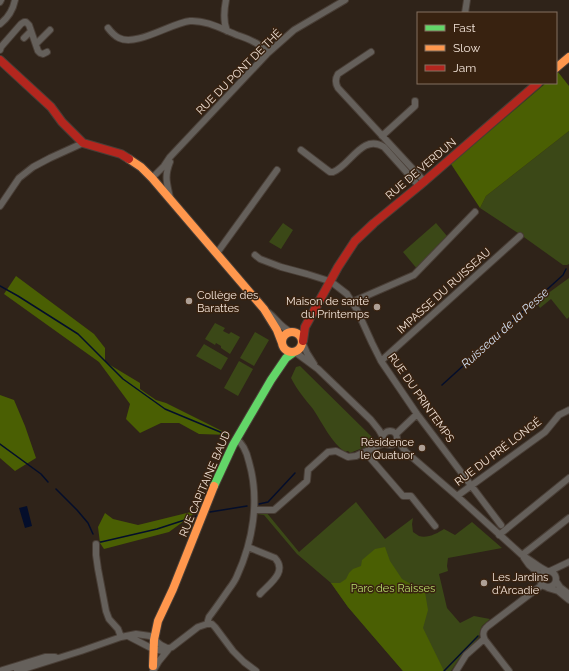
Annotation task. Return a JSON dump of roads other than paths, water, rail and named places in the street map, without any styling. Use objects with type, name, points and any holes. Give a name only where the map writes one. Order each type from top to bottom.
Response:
[{"type":"main road","points":[[557,67],[569,57]]},
{"type":"main road","points":[[0,60],[51,107],[62,122],[83,143],[121,154],[133,161],[152,178],[264,309],[278,331],[282,344],[285,350],[294,353],[299,350],[303,342],[301,336],[293,332],[284,336],[282,344]]},
{"type":"main road","name":"RUE DE VERDUN","points":[[303,342],[305,327],[329,282],[355,241],[374,223],[422,184],[537,84]]},
{"type":"main road","name":"RUE DE VERDUN","points":[[293,332],[299,327],[323,288],[329,282]]},
{"type":"main road","name":"RUE CAPITAINE BAUD","points":[[270,380],[280,356],[282,344]]},
{"type":"main road","name":"RUE CAPITAINE BAUD","points":[[153,669],[156,627],[218,478],[236,439],[270,380],[286,358],[294,353]]},
{"type":"street","points":[[0,24],[11,12],[14,0]]},
{"type":"street","points":[[226,0],[224,18],[227,31]]},
{"type":"street","name":"RUE DU PONT DE THÉ","points":[[152,178],[268,53],[294,30],[345,0]]},
{"type":"street","points":[[465,12],[467,0]]},
{"type":"street","points":[[108,28],[120,39],[134,40],[146,37],[179,23],[191,21],[200,22],[212,25],[255,42],[268,53]]},
{"type":"street","points":[[0,50],[21,24],[26,22],[29,24],[40,53],[42,54],[47,52]]},
{"type":"street","points":[[36,44],[50,30]]},
{"type":"street","points":[[24,38],[31,31]]},
{"type":"street","points":[[371,52],[338,74],[336,84],[422,184]]},
{"type":"street","points":[[382,136],[415,106],[415,101]]},
{"type":"street","points":[[0,206],[19,178],[50,158],[83,143]]},
{"type":"street","points":[[301,150],[330,172],[333,172],[340,168],[363,146],[369,144],[380,144],[422,184]]},
{"type":"street","name":"RUE DU PONT DE THÉ","points":[[170,199],[166,174],[174,153]]},
{"type":"street","points":[[217,253],[277,170]]},
{"type":"street","points":[[145,171],[159,171]]},
{"type":"street","points":[[152,178],[159,179],[166,174]]},
{"type":"street","points":[[352,302],[414,275],[475,212]]},
{"type":"street","name":"IMPASSE DU RUISSEAU","points":[[381,361],[520,236]]},
{"type":"street","name":"RUE DU PRINTEMPS","points":[[254,255],[260,259],[281,267],[307,274],[334,284],[347,294],[358,310],[381,361],[417,414],[501,524]]},
{"type":"street","points":[[264,309],[273,316],[282,327],[293,332]]},
{"type":"street","points":[[303,342],[309,358],[318,369],[370,420],[385,437],[389,446],[406,452]]},
{"type":"street","points":[[294,353],[318,369]]},
{"type":"street","name":"RUE DU PRÉ LONGÉ","points":[[457,496],[545,432],[559,415],[569,410]]},
{"type":"street","points":[[391,446],[396,443],[397,437],[417,414]]},
{"type":"street","points":[[254,512],[274,510],[307,481],[308,470],[328,452],[336,450],[348,457],[356,456],[365,452],[391,431],[394,432],[406,452],[522,555],[540,568],[554,574],[556,580],[569,594]]},
{"type":"street","points":[[207,624],[209,617],[237,578],[248,547],[254,512],[251,468],[244,447],[236,439]]},
{"type":"street","points":[[365,452],[403,496],[411,496],[435,526]]},
{"type":"street","points":[[500,535],[569,478]]},
{"type":"street","points":[[522,555],[569,518]]},
{"type":"street","points":[[96,544],[98,569],[107,616],[125,636],[154,650],[163,651],[169,649]]},
{"type":"street","points":[[248,547],[275,558],[280,566],[280,571],[276,578],[260,594]]},
{"type":"street","points":[[522,555],[529,565],[537,572],[542,584],[558,592],[569,600]]},
{"type":"street","points":[[542,584],[541,574],[568,563]]},
{"type":"street","points":[[542,584],[551,587],[553,586],[560,571],[568,563]]},
{"type":"street","points":[[509,671],[484,639],[483,633],[485,629],[542,584]]},
{"type":"street","points":[[153,669],[169,649],[198,627],[212,624],[233,651],[256,671]]},
{"type":"street","points":[[17,671],[125,636],[136,634],[150,636],[161,645],[169,649]]},
{"type":"street","points":[[456,671],[466,655],[484,639]]},
{"type":"street","points":[[0,670],[45,657],[63,656]]},
{"type":"water","points":[[27,506],[32,526],[25,528],[19,508]]},
{"type":"waterway","name":"Ruisseau de la Pesse","points":[[442,385],[563,275],[566,269]]},
{"type":"waterway","points":[[0,286],[78,334],[123,379],[165,409],[225,434]]},
{"type":"waterway","name":"Ruisseau de la Pesse","points":[[0,444],[41,474],[48,482]]},
{"type":"waterway","name":"Ruisseau de la Pesse","points":[[259,504],[268,502],[295,473]]},
{"type":"waterway","name":"Ruisseau de la Pesse","points":[[56,489],[88,523],[93,534]]},
{"type":"waterway","name":"Ruisseau de la Pesse","points":[[210,512],[247,506]]},
{"type":"waterway","name":"Ruisseau de la Pesse","points":[[100,542],[157,529],[197,516]]},
{"type":"waterway","points":[[444,671],[478,636]]},
{"type":"place","name":"Collège des Barattes","points":[[189,301]]},
{"type":"place","name":"Maison de santé du Printemps","points":[[377,307]]},
{"type":"place","name":"Résidence le Quatuor","points":[[422,448]]},
{"type":"place","name":"Les Jardins d'Arcadie","points":[[484,583]]},
{"type":"park label","name":"Parc des Raisses","points":[[393,588]]}]
